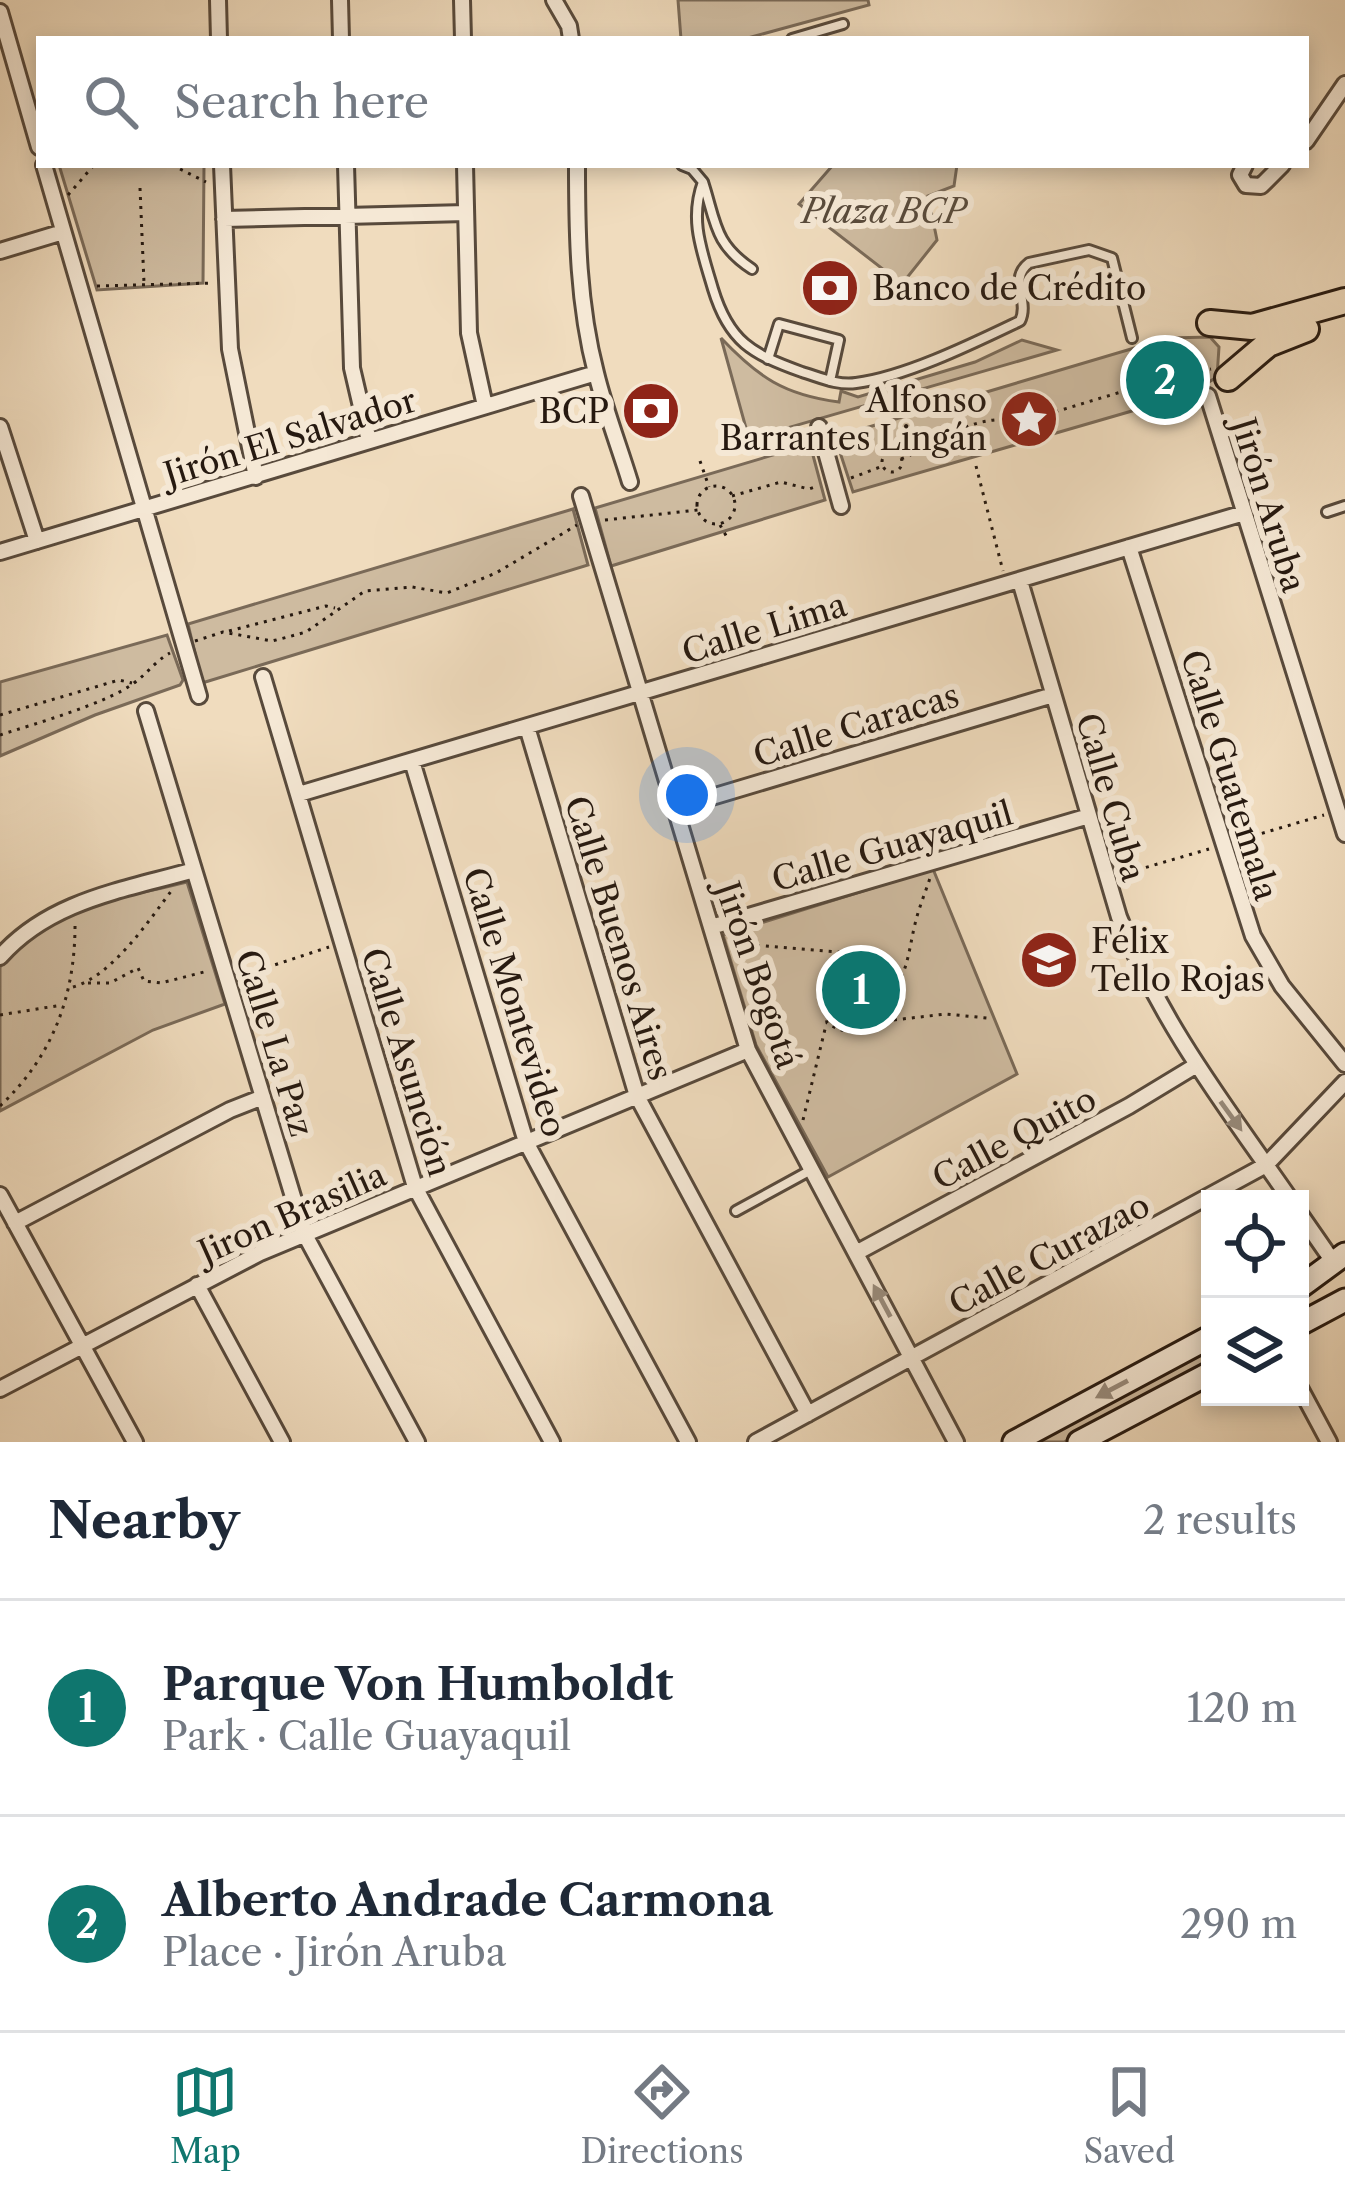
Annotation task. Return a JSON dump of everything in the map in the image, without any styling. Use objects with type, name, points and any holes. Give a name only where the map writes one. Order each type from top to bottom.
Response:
[{"type":"main road","points":[[1228,378],[1234,352],[1222,329],[1210,323],[1252,327],[1345,302]]},
{"type":"main road","points":[[1228,378],[1250,357],[1288,334],[1345,317]]},
{"type":"main road","points":[[1309,1280],[1340,1258]]},
{"type":"main road","points":[[1309,1319],[1345,1300]]},
{"type":"main road","points":[[1014,1442],[1201,1342]]},
{"type":"main road","points":[[1079,1442],[1201,1378]]},
{"type":"street","points":[[218,0],[219,36]]},
{"type":"street","points":[[340,0],[341,36]]},
{"type":"street","points":[[462,0],[463,36]]},
{"type":"street","points":[[554,0],[571,36]]},
{"type":"street","points":[[0,12],[36,138]]},
{"type":"street","points":[[1309,137],[1345,84]]},
{"type":"street","points":[[45,168],[199,695]]},
{"type":"street","points":[[222,168],[230,349],[256,477]]},
{"type":"street","points":[[346,168],[352,368],[369,441]]},
{"type":"street","points":[[465,168],[469,333],[485,406]]},
{"type":"street","points":[[578,168],[578,256],[596,373],[630,482]]},
{"type":"street","points":[[1244,168],[1240,175],[1246,185],[1261,186],[1273,168]]},
{"type":"street","points":[[224,219],[466,213]]},
{"type":"street","points":[[0,251],[63,232]]},
{"type":"street","name":"Jirón El Salvador","points":[[0,552],[596,373]]},
{"type":"street","name":"Jirón Aruba","points":[[1208,396],[1345,834]]},
{"type":"street","points":[[0,427],[37,541]]},
{"type":"street","points":[[819,427],[841,506]]},
{"type":"street","name":"Jirón Bogotá","points":[[580,496],[748,1050],[956,1442]]},
{"type":"street","name":"Calle Lima","points":[[299,794],[1244,513]]},
{"type":"street","name":"Calle Guatemala","points":[[1130,548],[1253,936],[1282,986],[1345,1064]]},
{"type":"street","name":"Calle Cuba","points":[[1020,581],[1128,940],[1157,1004],[1195,1066],[1284,1190]]},
{"type":"street","name":"Calle Asunción","points":[[263,677],[416,1187],[552,1442]]},
{"type":"street","name":"Calle Caracas","points":[[674,808],[1053,695]]},
{"type":"street","name":"Calle La Paz","points":[[146,711],[187,871],[227,980],[304,1233],[417,1442]]},
{"type":"street","name":"Calle Buenos Aires","points":[[526,727],[637,1096],[808,1414]]},
{"type":"street","name":"Calle Montevideo","points":[[412,760],[526,1142],[688,1442]]},
{"type":"street","name":"Calle Guayaquil","points":[[713,934],[1089,816]]},
{"type":"street","points":[[0,957],[28,929],[74,904],[187,871]]},
{"type":"street","name":"Jiron Brasilia","points":[[0,1389],[304,1233],[748,1050]]},
{"type":"street","name":"Calle Quito","points":[[856,1253],[1195,1066]]},
{"type":"street","name":"Calle Curazao","points":[[756,1442],[1266,1165],[1345,1082]]},
{"type":"street","points":[[14,1222],[263,1097]]},
{"type":"street","points":[[0,1195],[135,1442]]},
{"type":"street","points":[[1309,1224],[1340,1258]]},
{"type":"street","points":[[197,1285],[282,1442]]},
{"type":"street","points":[[1309,1405],[1329,1442]]},
{"type":"lane","points":[[802,36],[843,24]]},
{"type":"lane","points":[[690,168],[703,182],[716,233],[730,255],[752,268]]},
{"type":"lane","points":[[703,182],[694,206],[695,228],[718,305],[737,339],[768,360],[830,381],[855,384],[928,362],[1020,321],[1024,313],[1018,280],[1022,268],[1089,250],[1112,258],[1132,338]]},
{"type":"lane","points":[[768,360],[779,324],[839,340],[830,381]]},
{"type":"lane","points":[[1327,512],[1345,506]]},
{"type":"lane","points":[[736,1211],[812,1169]]},
{"type":"path","points":[[68,195],[91,168]]},
{"type":"path","points":[[178,168],[208,183]]},
{"type":"path","points":[[140,188],[144,285]]},
{"type":"path","points":[[80,287],[227,283]]},
{"type":"path","points":[[1175,377],[1211,368],[1228,378]]},
{"type":"path","points":[[1019,420],[1032,428],[1038,417],[1154,382],[1162,369],[1175,377]]},
{"type":"path","points":[[1154,382],[1166,390],[1172,388],[1175,377]]},
{"type":"path","points":[[1019,420],[1027,408],[1038,417]]},
{"type":"path","points":[[883,466],[897,471],[901,459],[955,429],[994,418],[1019,420]]},
{"type":"path","points":[[732,496],[782,482],[809,489],[883,466],[888,453],[901,459]]},
{"type":"path","points":[[700,460],[709,488]]},
{"type":"path","points":[[976,466],[1002,570],[1020,581]]},
{"type":"path","points":[[709,488],[724,489],[732,496],[734,511],[720,524]]},
{"type":"path","points":[[709,488],[698,500],[698,510],[707,522],[720,524]]},
{"type":"path","points":[[223,632],[272,641],[306,632],[365,591],[412,587],[447,593],[496,573],[569,527],[698,510]]},
{"type":"path","points":[[720,524],[728,539]]},
{"type":"path","points":[[0,735],[134,684],[152,663],[185,644],[326,606],[337,609]]},
{"type":"path","points":[[0,715],[119,680],[134,684]]},
{"type":"path","points":[[885,1000],[899,987],[907,967],[914,926],[933,869]]},
{"type":"path","points":[[86,983],[147,922],[187,871]]},
{"type":"path","points":[[0,1106],[38,1063],[71,988],[74,904]]},
{"type":"path","points":[[713,934],[850,953],[862,969],[862,982]]},
{"type":"path","points":[[227,980],[342,943]]},
{"type":"path","points":[[71,988],[110,983],[138,968],[144,981],[161,983],[208,971]]},
{"type":"path","points":[[802,1122],[827,1023],[822,1010],[826,990],[840,982],[862,982],[879,989],[885,1000],[884,1021]]},
{"type":"path","points":[[0,1015],[62,1005]]},
{"type":"path","points":[[827,1023],[858,1032],[884,1021],[946,1014],[987,1018]]},
{"type":"green space","points":[[678,0],[868,0],[869,5],[755,36],[681,36]]},
{"type":"green space","points":[[60,168],[204,168],[203,283],[97,290]]},
{"type":"green space","name":"Plaza BCP","points":[[830,168],[957,168],[954,186],[928,196],[937,240],[902,284],[799,204]]},
{"type":"green space","points":[[1210,337],[1219,347],[1217,377],[1187,395],[853,492],[835,437],[1168,338]]},
{"type":"green space","points":[[721,338],[773,382],[803,395],[839,402],[841,391],[858,397],[975,362],[1022,340],[1057,350],[749,439]]},
{"type":"green space","points":[[810,444],[825,500],[611,566],[595,508]]},
{"type":"green space","points":[[573,509],[588,565],[202,683],[188,624]]},
{"type":"green space","points":[[167,635],[183,680],[180,685],[0,756],[0,682]]},
{"type":"green space","points":[[933,869],[1017,1074],[828,1177],[756,1045],[723,935]]},
{"type":"green space","points":[[187,882],[225,1004],[153,1030],[0,1111],[0,967],[21,946],[64,917]]},
{"type":"green space","points":[[1201,1347],[1201,1369],[1064,1442],[1030,1442]]},
{"type":"place","name":"Banco de Crédito","points":[[830,288]]},
{"type":"place","name":"Alberto Andrade Carmona","points":[[1165,380]]},
{"type":"place","name":"BCP","points":[[651,411]]},
{"type":"place","name":"Alfonso Barrantes Lingán","points":[[1029,419]]},
{"type":"place","name":"Félix Tello Rojas","points":[[1049,960]]},
{"type":"place","name":"Parque Von Humboldt","points":[[861,990]]}]
